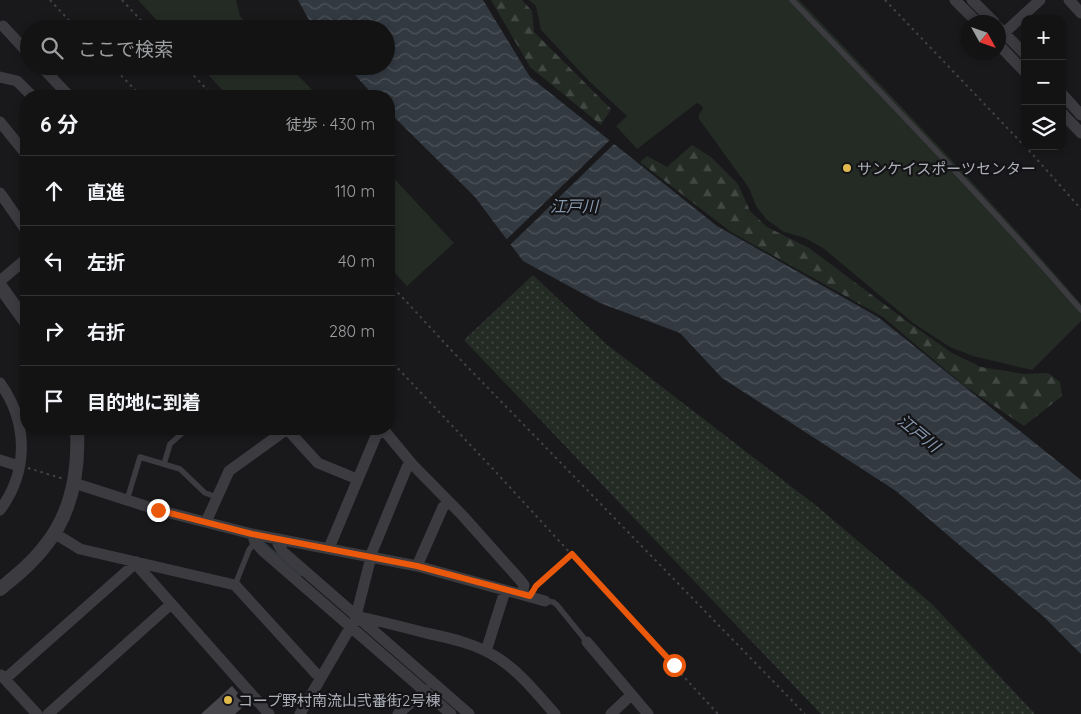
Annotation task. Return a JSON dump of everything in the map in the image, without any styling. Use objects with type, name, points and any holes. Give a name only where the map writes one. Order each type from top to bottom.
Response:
[{"type":"street","points":[[955,0],[970,15]]},
{"type":"street","points":[[972,0],[987,15]]},
{"type":"street","points":[[1006,26],[1040,0]]},
{"type":"street","points":[[1070,0],[1081,13]]},
{"type":"street","points":[[1,26],[20,45]]},
{"type":"street","points":[[1006,35],[1021,50]]},
{"type":"street","points":[[1006,52],[1021,68]]},
{"type":"street","points":[[49,75],[63,90]]},
{"type":"street","points":[[0,77],[17,81],[26,90]]},
{"type":"street","points":[[1066,98],[1081,115]]},
{"type":"street","points":[[1066,117],[1081,133]]},
{"type":"street","points":[[0,122],[20,147]]},
{"type":"street","points":[[0,193],[20,221]]},
{"type":"street","points":[[20,265],[1,289],[20,314]]},
{"type":"street","points":[[0,383],[8,394],[17,416],[20,435]]},
{"type":"street","points":[[0,510],[10,494],[19,466],[20,435]]},
{"type":"street","points":[[1,586],[38,555],[54,533],[66,509],[70,482],[77,469],[77,435]]},
{"type":"street","points":[[206,522],[230,471],[279,435]]},
{"type":"street","points":[[292,435],[318,463],[357,479]]},
{"type":"street","points":[[329,548],[377,435]]},
{"type":"street","points":[[388,435],[412,464],[521,581],[526,595]]},
{"type":"street","points":[[0,460],[19,466]]},
{"type":"street","points":[[300,714],[355,620],[370,557],[407,467],[412,464]]},
{"type":"street","points":[[70,482],[254,538],[329,548],[417,566],[545,601]]},
{"type":"street","points":[[417,566],[443,507],[449,502]]},
{"type":"street","points":[[54,533],[80,549],[234,585],[320,678]]},
{"type":"street","points":[[254,538],[262,550],[355,620],[469,714]]},
{"type":"street","points":[[280,540],[278,544],[283,552],[451,714]]},
{"type":"street","points":[[136,563],[269,714]]},
{"type":"street","points":[[37,714],[2,677],[136,563]]},
{"type":"street","points":[[486,651],[505,591]]},
{"type":"street","points":[[48,714],[172,604]]},
{"type":"street","points":[[355,620],[436,635],[486,651],[503,661],[519,674],[555,714]]},
{"type":"street","points":[[587,642],[648,714]]},
{"type":"street","points":[[398,714],[424,690]]},
{"type":"street","points":[[611,714],[631,695]]},
{"type":"lane","points":[[792,0],[941,154],[1028,248],[1081,310]]},
{"type":"lane","points":[[164,464],[170,444],[180,435]]},
{"type":"lane","points":[[127,500],[140,458],[180,469],[205,493],[217,497]]},
{"type":"lane","points":[[234,585],[254,538]]},
{"type":"lane","points":[[545,601],[553,602],[557,605],[587,642]]},
{"type":"path","points":[[50,0],[69,20]]},
{"type":"path","points":[[122,0],[141,20]]},
{"type":"path","points":[[885,0],[1028,150],[1081,209]]},
{"type":"path","points":[[121,75],[135,90]]},
{"type":"path","points":[[193,75],[207,90]]},
{"type":"path","points":[[395,289],[805,714]]},
{"type":"path","points":[[395,365],[572,554],[718,714]]},
{"type":"path","points":[[19,466],[70,482]]},
{"type":"path","points":[[526,595],[572,554]]},
{"type":"green space","points":[[138,0],[236,0],[240,16],[244,20],[157,20]]},
{"type":"green space","points":[[491,0],[522,0],[532,11],[534,32],[611,109],[601,125],[530,67]]},
{"type":"green space","name":"サンケイスポーツセンター","points":[[529,0],[799,0],[942,150],[1047,265],[1081,304],[1081,321],[1032,370],[973,356],[950,347],[913,323],[823,248],[805,238],[784,232],[766,219],[756,206],[749,188],[699,119],[699,114],[703,109],[702,106],[697,103],[637,149],[616,126],[627,116],[589,81],[541,30],[536,6]]},
{"type":"green space","points":[[208,75],[298,75],[312,90],[222,90]]},
{"type":"green space","points":[[692,145],[711,157],[738,184],[750,211],[767,227],[809,248],[952,353],[981,367],[1024,374],[1048,373],[1060,382],[1062,396],[1024,426],[966,387],[883,317],[731,232],[640,162],[647,156],[667,167]]},
{"type":"green space","points":[[395,179],[454,243],[407,286],[395,273]]},
{"type":"green space","points":[[533,275],[605,343],[818,507],[932,604],[1035,714],[821,714],[464,340]]},
{"type":"water","name":"江戸川","points":[[298,0],[483,0],[530,77],[717,226],[878,317],[1081,480],[1081,654],[1044,617],[896,491],[722,378],[680,333],[600,303],[523,261],[475,197],[395,118],[395,90],[369,90],[355,75],[395,75],[395,20],[309,20]]},
{"type":"pier","points":[[611,139],[616,142],[509,246],[505,241]]},
{"type":"building","name":"コープ野村南流山弐番街2号棟","points":[[232,686],[238,693],[236,696],[245,705],[235,714],[201,714]]},
{"type":"waterway","points":[[261,541],[301,575]]},
{"type":"place","name":"サンケイスポーツセンター","points":[[847,168]]},
{"type":"place","name":"コープ野村南流山弐番街2号棟","points":[[228,700]]},
{"type":"route","points":[[158,510],[252,534],[417,566],[505,591],[530,596],[536,586],[572,554],[674,665]]}]
